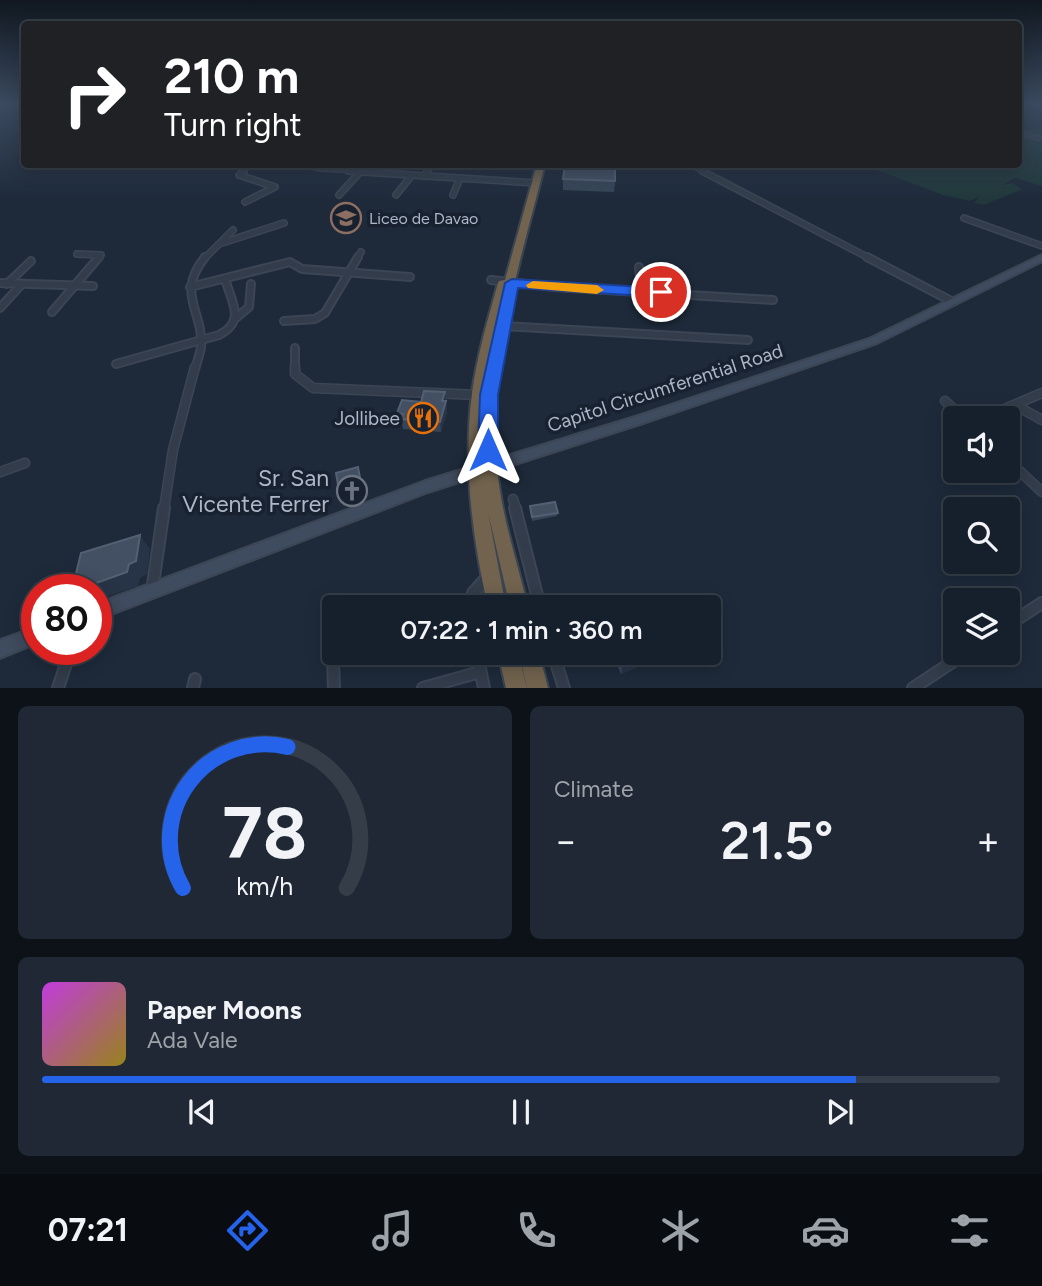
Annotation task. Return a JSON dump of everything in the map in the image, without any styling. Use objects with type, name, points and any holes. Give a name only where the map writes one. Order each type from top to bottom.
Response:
[{"type":"highway","points":[[494,595],[489,575],[478,395],[485,356],[508,283],[535,168]]},
{"type":"highway","points":[[533,183],[539,168]]},
{"type":"highway","points":[[508,283],[489,395],[483,470],[516,595]]},
{"type":"highway","points":[[511,665],[517,688]]},
{"type":"highway","points":[[532,665],[538,688]]},
{"type":"main road","name":"Capitol Circumferential Road","points":[[112,606],[425,487],[862,345],[1042,258]]},
{"type":"main road","points":[[0,649],[21,641]]},
{"type":"street","points":[[245,202],[275,187],[239,176],[247,168]]},
{"type":"street","points":[[323,168],[533,183]]},
{"type":"street","points":[[424,176],[429,168]]},
{"type":"street","points":[[697,168],[953,302]]},
{"type":"street","points":[[340,195],[361,172]]},
{"type":"street","points":[[396,195],[412,175]]},
{"type":"street","points":[[453,195],[460,178]]},
{"type":"street","points":[[964,218],[1042,246]]},
{"type":"street","points":[[215,245],[284,223]]},
{"type":"street","points":[[152,592],[173,450],[199,361],[200,340],[190,287],[194,271],[215,245],[233,230]]},
{"type":"street","points":[[284,321],[308,321],[320,317],[361,251]]},
{"type":"street","points":[[51,312],[101,255],[77,254]]},
{"type":"street","points":[[4,284],[31,261]]},
{"type":"street","points":[[190,287],[290,262],[302,269],[410,277]]},
{"type":"street","points":[[639,267],[641,291]]},
{"type":"street","points":[[225,279],[236,318]]},
{"type":"street","points":[[491,280],[773,300]]},
{"type":"street","points":[[4,284],[93,286]]},
{"type":"street","points":[[116,364],[232,328],[236,318],[250,307],[251,284]]},
{"type":"street","points":[[0,307],[21,285]]},
{"type":"street","points":[[502,326],[748,340]]},
{"type":"street","points":[[295,348],[295,374],[313,388],[478,395]]},
{"type":"street","points":[[1017,406],[1042,394]]},
{"type":"street","points":[[945,401],[951,406]]},
{"type":"street","points":[[1020,408],[1042,420]]},
{"type":"street","points":[[0,472],[25,463]]},
{"type":"street","points":[[1020,471],[1042,492]]},
{"type":"street","points":[[513,499],[537,595]]},
{"type":"street","points":[[473,595],[489,575]]},
{"type":"street","points":[[1020,617],[1042,603]]},
{"type":"street","points":[[58,688],[66,665]]},
{"type":"street","points":[[333,665],[334,688]]},
{"type":"street","points":[[479,665],[484,688]]},
{"type":"street","points":[[557,665],[564,688]]},
{"type":"street","points":[[913,688],[948,665]]},
{"type":"street","points":[[423,688],[480,672]]},
{"type":"green space","points":[[1022,136],[1042,136],[1042,186],[1015,178],[1003,185],[1012,183],[1022,189],[984,205],[974,203],[980,196],[970,201],[943,195],[872,168],[1022,168]]},
{"type":"building","points":[[564,168],[615,168],[615,181],[563,179]]},
{"type":"building","points":[[424,391],[445,392],[442,401],[446,401],[440,422],[401,419],[403,414],[397,413],[402,400],[421,402]]},
{"type":"building","points":[[358,467],[362,489],[340,496],[336,473]]},
{"type":"building","points":[[555,502],[558,513],[532,517],[530,506]]},
{"type":"building","points":[[140,535],[136,561],[129,564],[127,572],[112,577],[112,574],[76,574],[81,553]]},
{"type":"slow traffic","points":[[533,285],[597,290]]},
{"type":"place","name":"Liceo de Davao","points":[[346,218]]},
{"type":"place","name":"Jollibee","points":[[423,418]]},
{"type":"place","name":"Sr. San Vicente Ferrer","points":[[352,491]]},
{"type":"route","points":[[488,450],[489,395],[512,283],[572,289],[661,292]]}]
